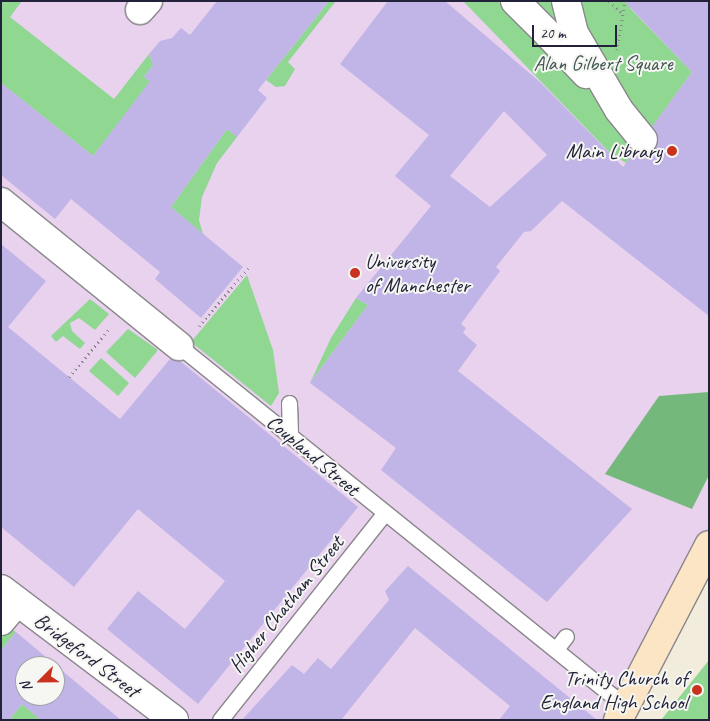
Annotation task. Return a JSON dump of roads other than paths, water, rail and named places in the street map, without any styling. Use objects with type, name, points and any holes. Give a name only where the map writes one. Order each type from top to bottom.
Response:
[{"type":"street","points":[[516,1],[619,110],[643,140]]},
{"type":"street","points":[[566,1],[574,33],[619,110]]},
{"type":"street","name":"Coupland Street","points":[[1,202],[179,346]]},
{"type":"street","points":[[622,713],[709,544]]},
{"type":"street","name":"Bridgeford Street","points":[[6,604],[174,720]]},
{"type":"lane","name":"Coupland Street","points":[[179,346],[290,435],[384,514],[556,649],[622,713]]},
{"type":"lane","points":[[289,402],[290,435]]},
{"type":"lane","name":"Higher Chatham Street","points":[[220,720],[384,514]]},
{"type":"lane","points":[[556,649],[566,636]]},
{"type":"place","name":"Main Library","points":[[672,151]]},
{"type":"place","name":"University of Manchester","points":[[355,273]]},
{"type":"place","name":"Trinity Church of England High School","points":[[697,690]]},
{"type":"park label","name":"Alan Gilbert Square","points":[[603,63]]}]
